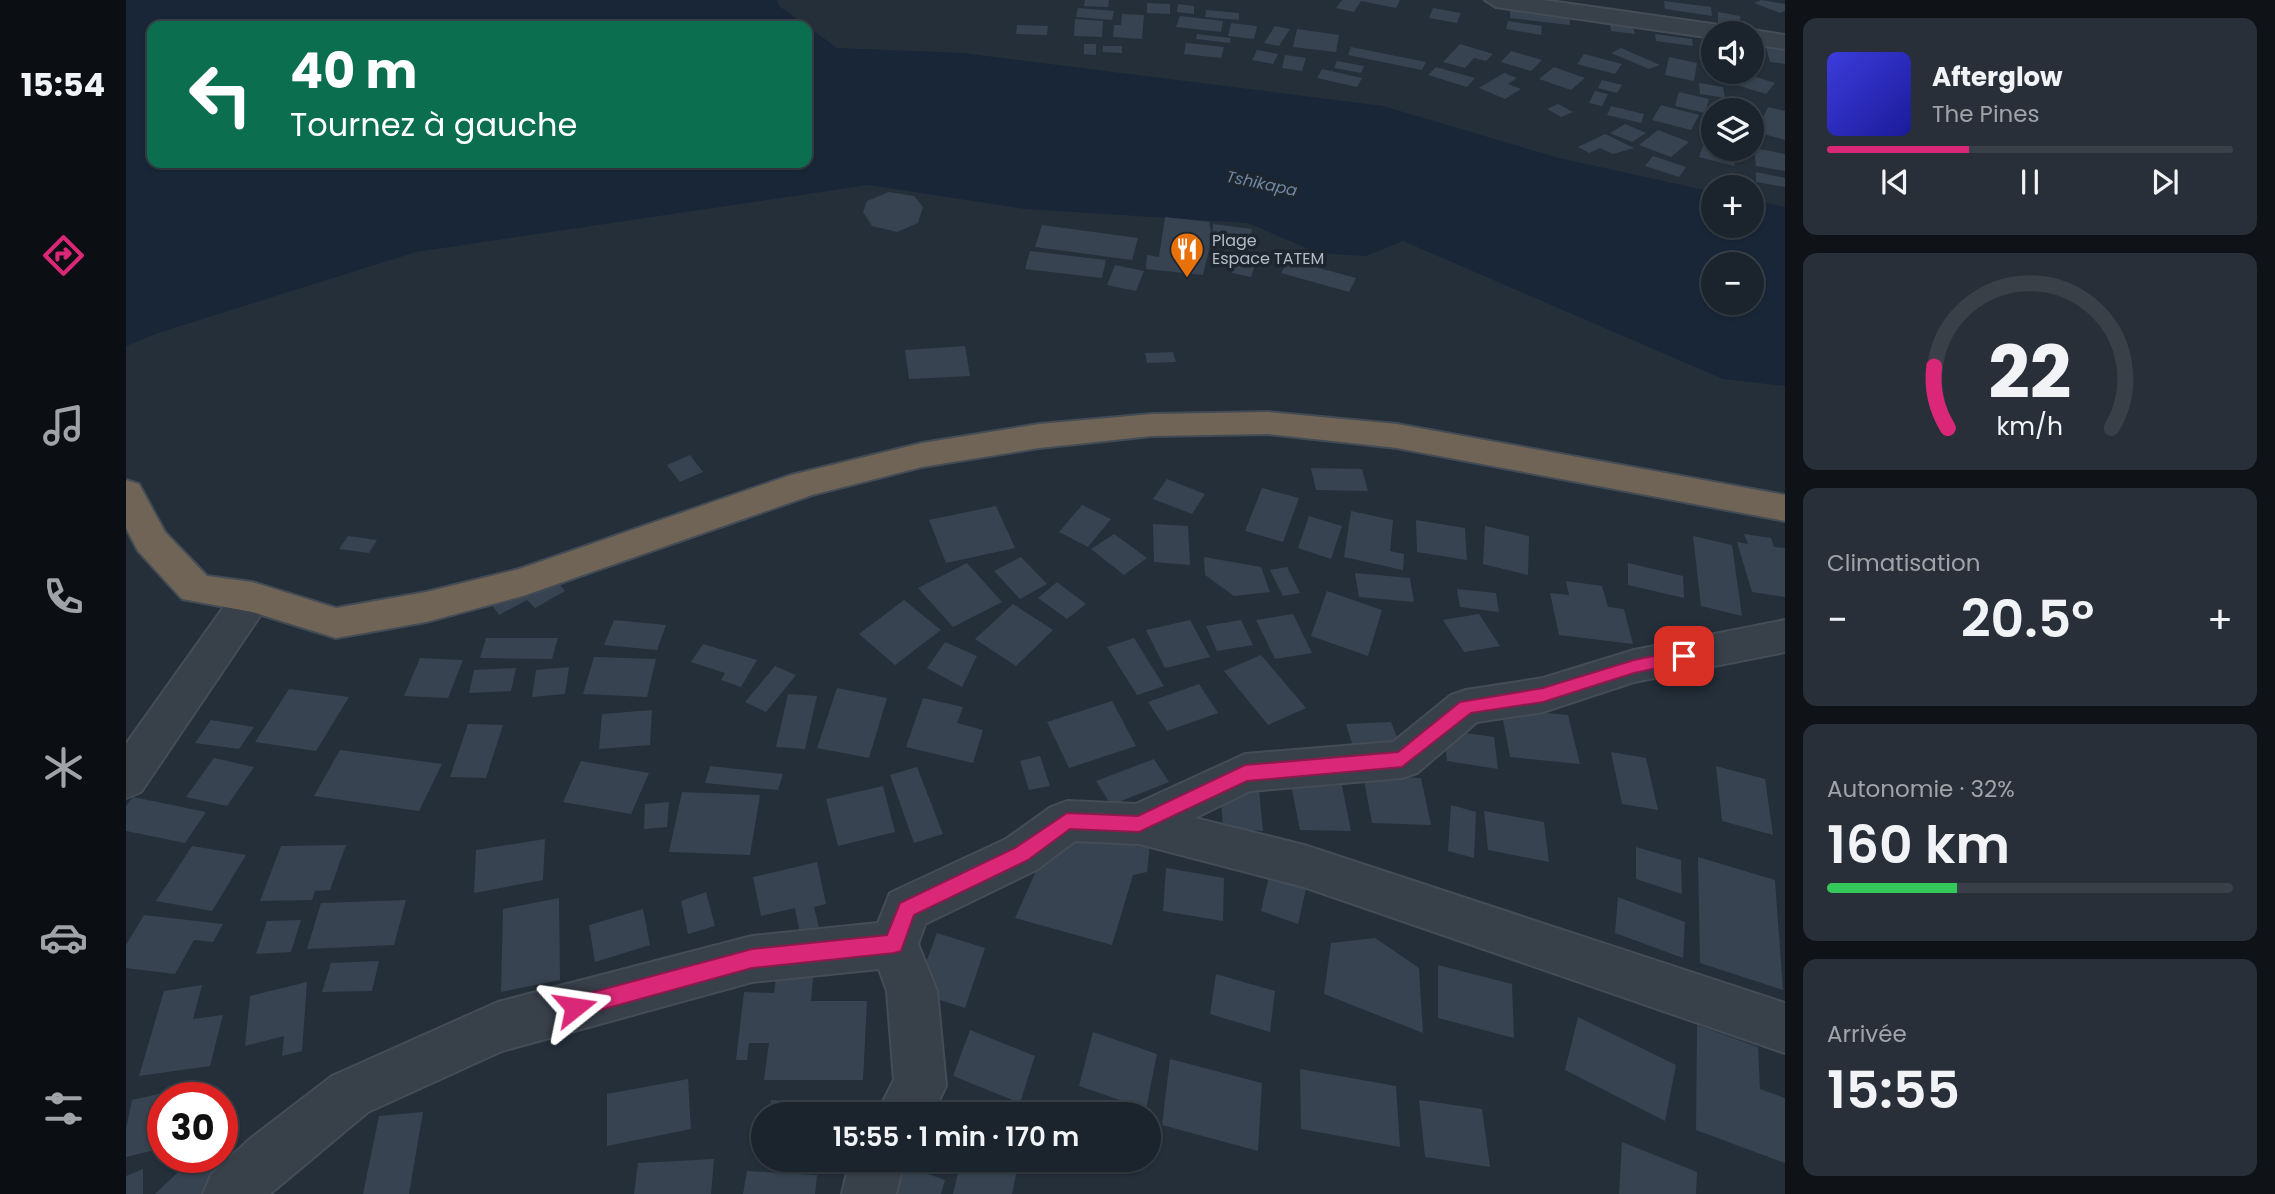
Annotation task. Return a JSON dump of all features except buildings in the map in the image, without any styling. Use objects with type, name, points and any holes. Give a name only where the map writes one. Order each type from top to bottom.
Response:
[{"type":"highway","points":[[126,493],[151,541],[196,589],[252,597],[336,623],[426,607],[523,582],[817,481],[935,453],[1039,436],[1152,425],[1268,423],[1397,436],[1785,508]]},
{"type":"street","points":[[1496,0],[1701,29]]},
{"type":"street","points":[[1764,39],[1785,42]]},
{"type":"street","points":[[126,779],[252,597]]},
{"type":"street","points":[[1139,824],[1245,773],[1402,760],[1466,707],[1543,695],[1634,666],[1785,636]]},
{"type":"street","points":[[910,1102],[920,1086],[912,991],[894,944],[907,909],[1022,854],[1067,821],[1139,824],[1304,866],[1785,1028]]},
{"type":"street","points":[[230,1194],[270,1157],[350,1094],[498,1027],[752,959],[894,944]]},
{"type":"street","points":[[870,1194],[875,1172]]},
{"type":"water","name":"Tshikapa","points":[[126,0],[777,0],[779,6],[800,21],[147,21],[147,168],[812,168],[812,30],[837,48],[963,53],[1383,106],[1559,158],[1701,189],[1701,238],[1764,238],[1764,203],[1785,207],[1785,386],[1723,379],[1403,241],[1366,256],[1318,253],[1248,223],[1026,209],[868,185],[416,252],[158,333],[126,346]]},
{"type":"place","name":"Plage Espace TATEM","points":[[1187,279]]},
{"type":"route","points":[[575,1007],[752,959],[894,944],[907,909],[1022,854],[1067,821],[1139,824],[1245,773],[1402,760],[1466,707],[1543,695],[1634,666],[1684,656]]}]
